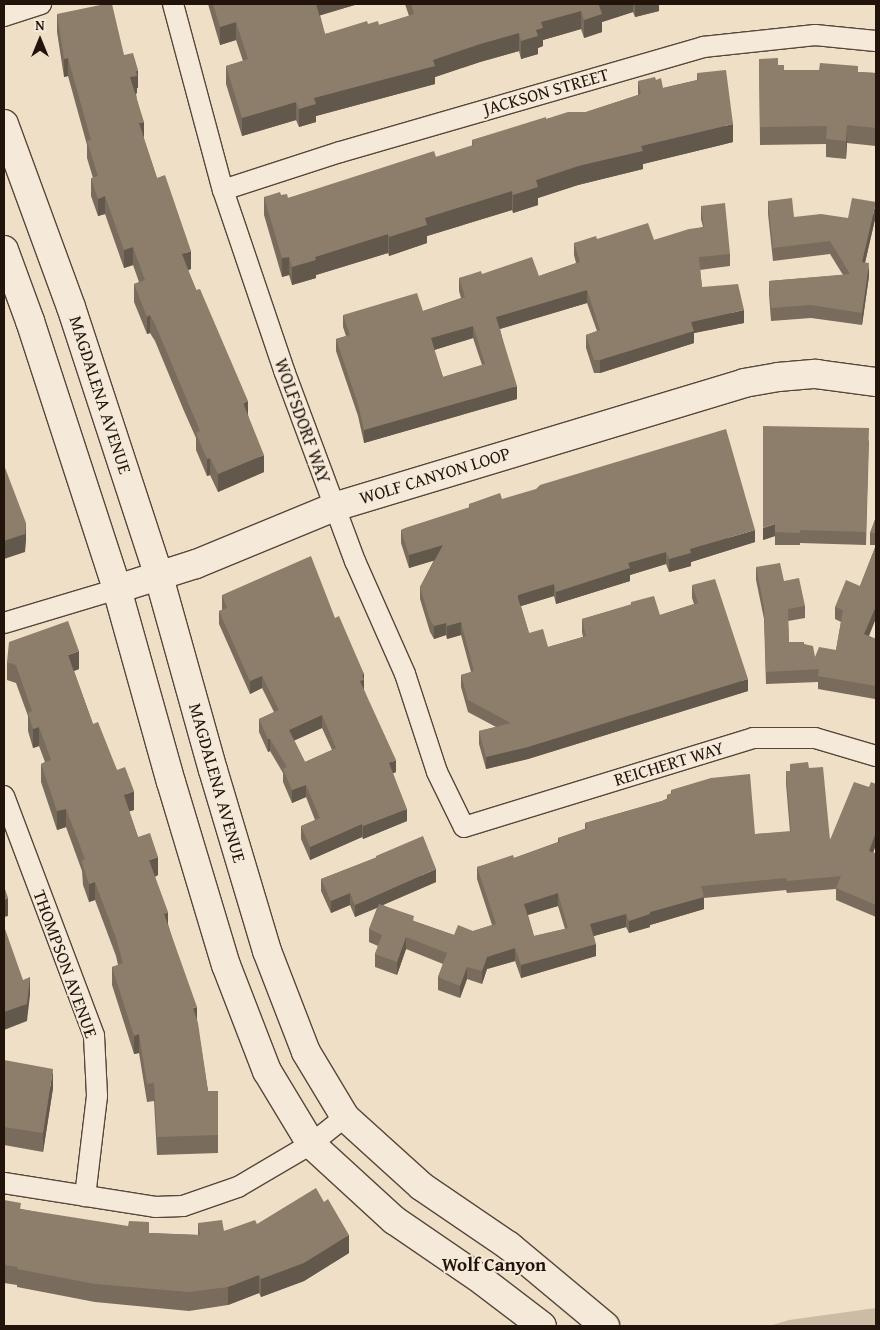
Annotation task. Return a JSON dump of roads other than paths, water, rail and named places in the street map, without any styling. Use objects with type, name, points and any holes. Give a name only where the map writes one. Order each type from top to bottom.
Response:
[{"type":"street","points":[[4,16],[41,4]]},
{"type":"street","name":"WOLFSDORF WAY","points":[[173,4],[223,190],[271,335],[334,507],[405,674],[437,772],[464,827]]},
{"type":"street","name":"JACKSON STREET","points":[[223,190],[340,152],[703,47],[815,35],[876,41]]},
{"type":"street","name":"MAGDALENA AVENUE","points":[[4,124],[71,307],[159,577],[212,770],[267,951],[306,1052],[345,1117],[421,1186],[509,1246],[605,1326]]},
{"type":"street","points":[[4,250],[30,321],[118,589],[171,782],[226,965],[267,1071],[312,1144],[394,1220],[483,1281],[542,1326]]},
{"type":"street","name":"WOLF CANYON LOOP","points":[[4,623],[159,577],[196,564],[334,507],[744,383],[778,377],[816,374],[876,382]]},
{"type":"street","name":"REICHERT WAY","points":[[464,827],[753,738],[815,738],[876,756]]},
{"type":"street","name":"THOMPSON AVENUE","points":[[4,796],[94,1036],[97,1096],[85,1196]]},
{"type":"street","points":[[4,1182],[155,1207],[183,1206],[238,1187],[312,1144],[345,1117]]},
{"type":"district","name":"Wolf Canyon","points":[[494,1265]]}]
